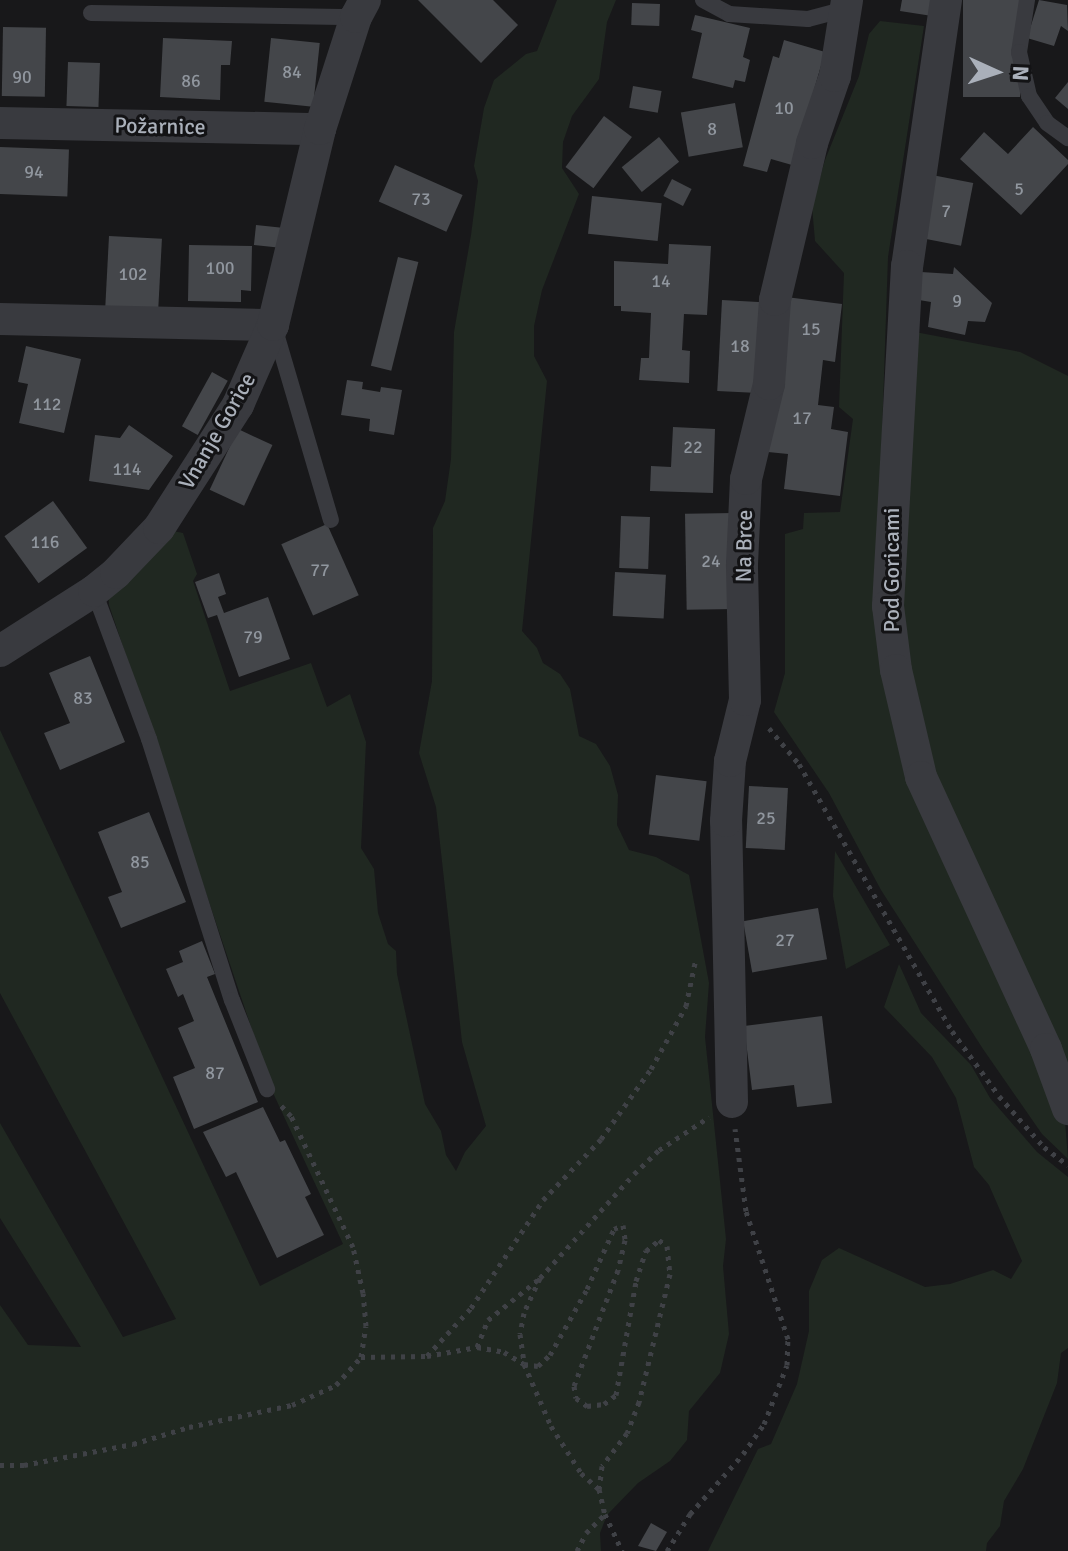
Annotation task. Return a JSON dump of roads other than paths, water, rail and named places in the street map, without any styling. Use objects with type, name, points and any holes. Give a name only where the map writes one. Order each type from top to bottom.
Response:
[{"type":"street","name":"Pod Goricami","points":[[946,0],[907,266],[888,606],[896,670],[921,777],[1046,1049],[1068,1109]]},
{"type":"street","name":"Na Brce","points":[[732,1102],[726,821],[730,761],[745,700],[742,564],[746,479],[769,384],[775,300],[812,143],[835,76],[847,4]]},
{"type":"street","name":"Vnanje Gorice","points":[[0,651],[94,591],[159,528],[238,405],[273,325],[320,129],[360,9]]},
{"type":"street","name":"Požarnice","points":[[0,123],[320,129]]},
{"type":"street","points":[[0,319],[273,325]]},
{"type":"lane","points":[[703,0],[729,14],[808,19],[847,4]]},
{"type":"lane","points":[[1027,0],[1019,52],[1029,96],[1047,123],[1068,138]]},
{"type":"lane","points":[[91,13],[360,9]]},
{"type":"lane","points":[[273,325],[331,520]]},
{"type":"lane","points":[[94,591],[149,739],[232,1000],[267,1089]]}]
